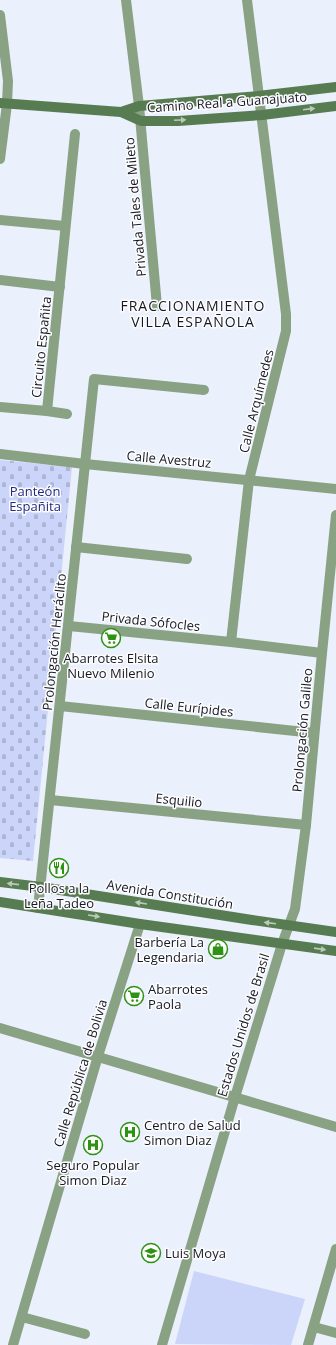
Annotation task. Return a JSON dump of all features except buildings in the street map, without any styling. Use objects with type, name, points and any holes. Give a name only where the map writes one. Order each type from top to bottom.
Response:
[{"type":"main road","name":"Camino Real a Guanajuato","points":[[121,112],[139,106],[258,96],[336,87]]},
{"type":"main road","name":"Camino Real a Guanajuato","points":[[3,103],[121,112],[141,121],[178,121],[262,115],[336,106]]},
{"type":"main road","name":"Avenida Constitución","points":[[0,882],[336,932]]},
{"type":"main road","points":[[0,902],[140,924],[336,951]]},
{"type":"street","name":"Privada Tales de Mileto","points":[[126,0],[141,121],[157,306]]},
{"type":"street","name":"Calle Arquímedes","points":[[231,642],[250,480],[286,331],[286,314],[247,0]]},
{"type":"street","points":[[0,15],[8,81],[3,103],[0,159]]},
{"type":"street","name":"Circuito Españita","points":[[47,411],[74,134]]},
{"type":"street","points":[[0,220],[65,226]]},
{"type":"street","name":"Circuito Españita","points":[[0,280],[60,287]]},
{"type":"street","name":"Prolongación Heráclito","points":[[38,908],[94,378],[204,390]]},
{"type":"street","name":"Circuito Españita","points":[[0,408],[47,411],[67,414]]},
{"type":"street","name":"Calle Avestruz","points":[[0,454],[336,489]]},
{"type":"street","name":"Prolongación Galileo","points":[[282,944],[295,909],[306,825],[336,516]]},
{"type":"street","points":[[76,547],[187,559]]},
{"type":"street","name":"Privada Sófocles","points":[[69,626],[231,642],[322,653]]},
{"type":"street","name":"Calle Eurípides","points":[[60,706],[314,733]]},
{"type":"street","name":"Esquilio","points":[[50,800],[306,825]]},
{"type":"street","name":"Calle República de Bolivia","points":[[14,1345],[98,1056],[140,924]]},
{"type":"street","name":"Estados Unidos de Brasil","points":[[162,1345],[282,944]]},
{"type":"street","points":[[0,1028],[336,1127]]},
{"type":"street","points":[[308,1345],[336,1249]]},
{"type":"street","points":[[22,1317],[85,1334]]},
{"type":"street","points":[[314,1327],[336,1333]]},
{"type":"green space","name":"Panteón Españita","points":[[0,460],[72,467],[33,861],[0,858]]},
{"type":"green space","points":[[194,1271],[305,1299],[291,1345],[175,1344]]},
{"type":"place","name":"Abarrotes Elsita Nuevo Milenio","points":[[111,638]]},
{"type":"place","name":"Pollos a la Leña Tadeo","points":[[59,868]]},
{"type":"place","name":"Barbería La Legendaria","points":[[218,949]]},
{"type":"place","name":"Abarrotes Paola","points":[[134,996]]},
{"type":"place","name":"Centro de Salud Simon Diaz","points":[[130,1132]]},
{"type":"place","name":"Seguro Popular Simon Diaz","points":[[93,1145]]},
{"type":"place","name":"Luis Moya","points":[[151,1253]]},
{"type":"district","name":"FRACCIONAMIENTO VILLA ESPAÑOLA","points":[[193,314]]}]
